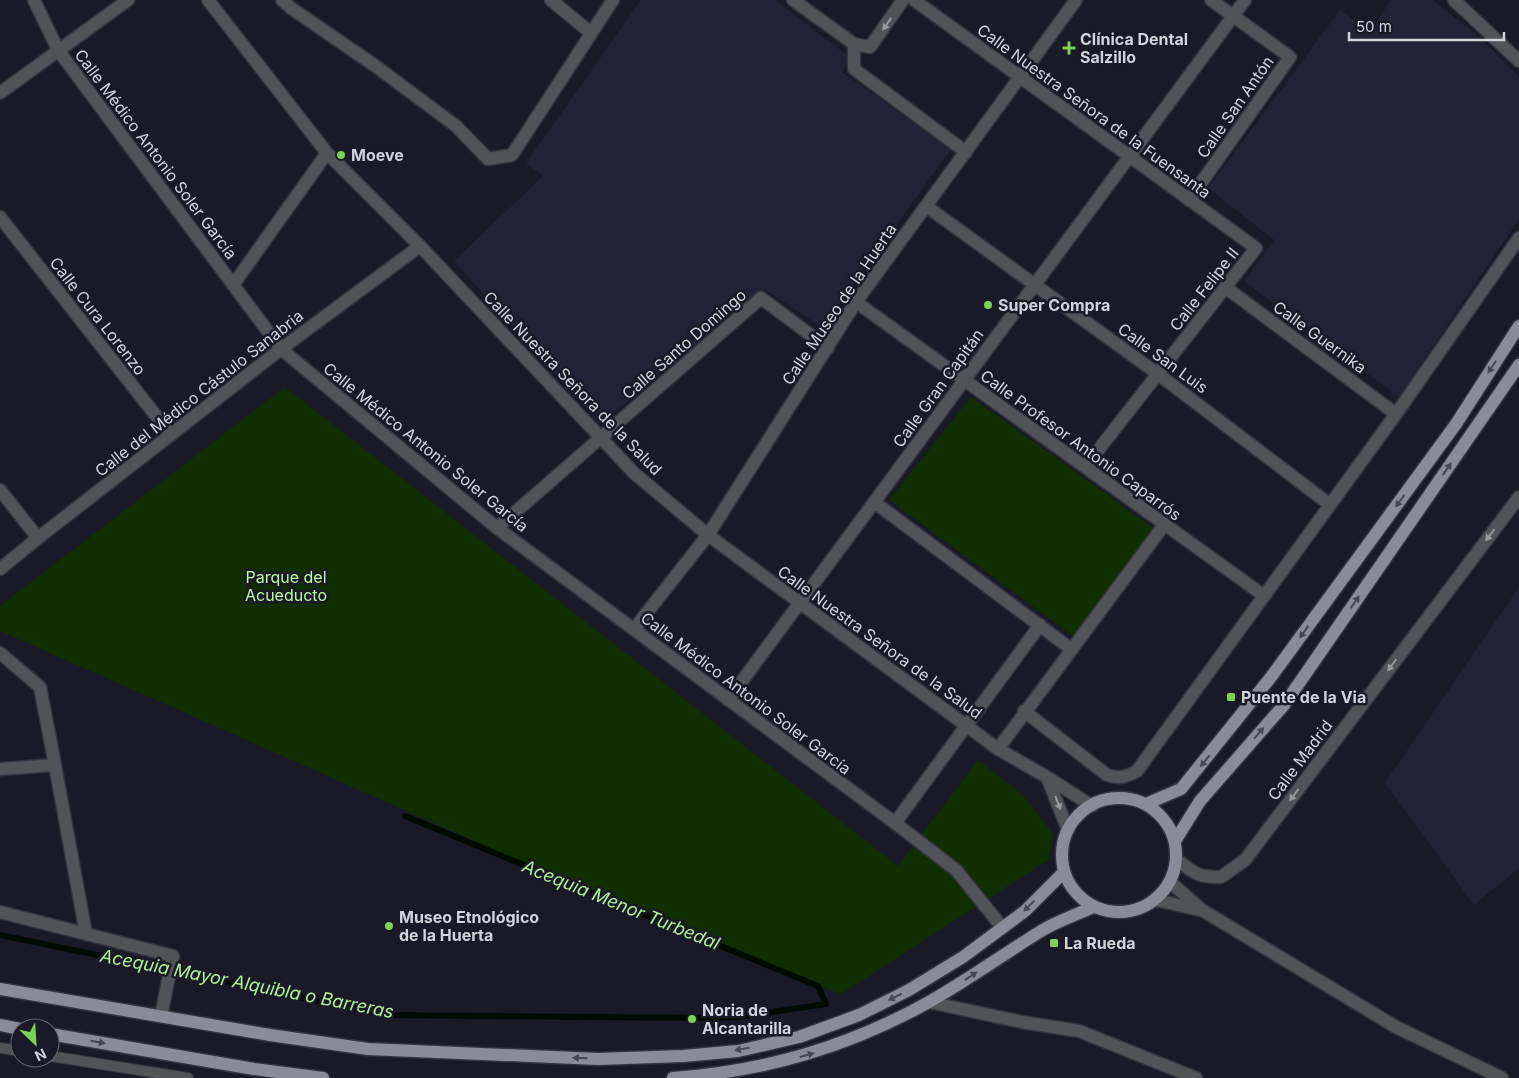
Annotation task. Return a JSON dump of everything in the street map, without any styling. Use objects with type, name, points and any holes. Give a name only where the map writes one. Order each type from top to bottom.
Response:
[{"type":"main road","points":[[1146,804],[1181,789],[1247,708],[1456,424],[1519,326]]},
{"type":"main road","points":[[1175,840],[1200,800],[1284,704],[1519,365]]},
{"type":"main road","points":[[1124,798],[1146,804],[1163,818],[1175,840],[1177,860],[1170,882],[1156,900],[1137,910],[1114,913],[1093,907],[1075,893],[1064,872],[1061,852],[1068,830],[1081,812],[1101,801],[1124,798]]},
{"type":"main road","points":[[0,989],[270,1035],[368,1049],[598,1059],[683,1056],[738,1050],[799,1037],[859,1015],[909,990],[963,957],[1025,911],[1064,872]]},
{"type":"main road","points":[[673,1078],[756,1068],[816,1052],[880,1026],[929,1002],[1042,930],[1093,907]]},
{"type":"main road","points":[[60,1036],[254,1069],[323,1078]]},
{"type":"street","name":"Calle Médico Antonio Soler García","points":[[34,0],[58,50],[281,349],[498,528],[956,870],[1002,927]]},
{"type":"street","points":[[0,92],[128,0]]},
{"type":"street","name":"Calle Nuestra Señora de la Salud","points":[[208,0],[327,153],[420,246],[634,473],[708,535],[966,726],[998,749],[1092,806]]},
{"type":"street","points":[[282,0],[456,126],[488,159],[512,155],[613,0]]},
{"type":"street","points":[[552,0],[591,33]]},
{"type":"street","points":[[793,0],[854,44],[870,48],[903,0]]},
{"type":"street","name":"Calle Nuestra Señora de la Fuensanta","points":[[914,0],[1256,248]]},
{"type":"street","name":"Calle Museo de la Huerta","points":[[634,629],[708,535],[856,302],[1076,0]]},
{"type":"street","points":[[1210,0],[1233,16]]},
{"type":"street","name":"Calle Gran Capitán","points":[[728,700],[1245,0]]},
{"type":"street","points":[[1454,0],[1519,61]]},
{"type":"street","name":"Calle San Antón","points":[[1189,200],[1290,58],[1233,16]]},
{"type":"street","points":[[854,44],[854,68],[966,152]]},
{"type":"street","points":[[233,285],[327,153]]},
{"type":"street","name":"Calle San Luis","points":[[926,206],[1158,374],[1329,504]]},
{"type":"street","name":"Calle Cura Lorenzo","points":[[0,217],[171,435]]},
{"type":"street","points":[[1024,711],[1107,775],[1117,778],[1127,777],[1137,771],[1396,414],[1519,238]]},
{"type":"street","name":"Calle del Médico Cástulo Sanabria","points":[[0,569],[281,349],[420,246]]},
{"type":"street","name":"Calle Felipe II","points":[[1085,467],[1256,248]]},
{"type":"street","name":"Calle Guernika","points":[[1225,288],[1396,414]]},
{"type":"street","name":"Calle Santo Domingo","points":[[498,528],[761,298],[828,348]]},
{"type":"street","name":"Calle Profesor Antonio Caparrós","points":[[856,302],[1263,595]]},
{"type":"street","points":[[0,490],[38,538]]},
{"type":"street","name":"Calle Madrid","points":[[1177,860],[1199,876],[1221,877],[1245,860],[1519,496]]},
{"type":"street","points":[[874,502],[1071,649]]},
{"type":"street","points":[[998,749],[1024,711],[1164,525]]},
{"type":"street","points":[[895,824],[1040,625]]},
{"type":"street","points":[[0,653],[40,687],[86,934]]},
{"type":"street","points":[[0,769],[55,765]]},
{"type":"street","points":[[1047,777],[1068,830]]},
{"type":"street","points":[[1170,882],[1202,910],[1396,1027],[1502,1078]]},
{"type":"street","points":[[1156,900],[1202,910]]},
{"type":"street","points":[[0,912],[173,956],[161,1016]]},
{"type":"street","points":[[929,1002],[1022,1022],[1079,1031],[1196,1078]]},
{"type":"lane","points":[[60,1058],[188,1078]]},
{"type":"shaded area","points":[[641,0],[775,0],[851,58],[842,72],[951,149],[823,328],[764,289],[600,424],[454,261],[543,176],[526,163]]},
{"type":"shaded area","points":[[1391,0],[1433,0],[1482,39],[1519,77],[1519,219],[1399,397],[1244,281],[1274,240],[1208,188],[1340,10],[1370,31]]},
{"type":"shaded area","points":[[1519,587],[1519,868],[1474,905],[1385,783]]},
{"type":"green space","name":"Parque del Acueducto","points":[[285,387],[898,866],[978,760],[1022,794],[1054,835],[1048,860],[841,994],[691,937],[0,631],[0,606]]},
{"type":"green space","points":[[971,397],[1155,529],[1073,636],[889,500]]},
{"type":"waterway","name":"Acequia Mayor Alquibla o Barreras","points":[[0,935],[386,1015],[708,1018],[738,1017],[826,1004],[818,986],[405,816]]},
{"type":"place","name":"Clínica Dental Salzillo","points":[[1069,48]]},
{"type":"place","name":"Moeve","points":[[341,155]]},
{"type":"place","name":"Super Compra","points":[[988,305]]},
{"type":"place","name":"Puente de la Via","points":[[1231,697]]},
{"type":"place","name":"Museo Etnológico de la Huerta","points":[[389,926]]},
{"type":"place","name":"La Rueda","points":[[1054,943]]},
{"type":"place","name":"Noria de Alcantarilla","points":[[692,1019]]},
{"type":"water label","name":"Acequia Menor Turbedal","points":[[621,905]]}]
